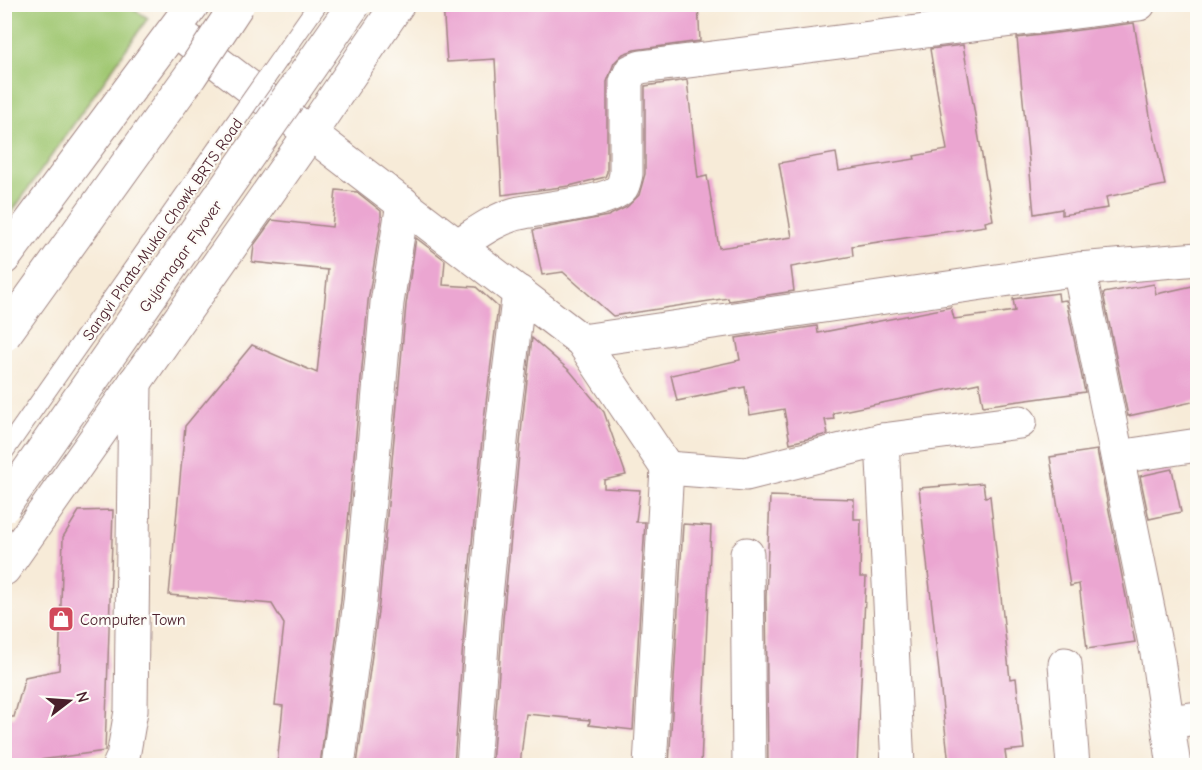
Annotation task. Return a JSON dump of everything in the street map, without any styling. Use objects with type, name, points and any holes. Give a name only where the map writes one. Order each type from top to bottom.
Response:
[{"type":"street","points":[[4,335],[191,75],[238,4]]},
{"type":"street","name":"Gujarnagar Flyover","points":[[4,506],[354,4]]},
{"type":"street","points":[[4,569],[311,132],[398,4]]},
{"type":"street","points":[[458,246],[493,223],[515,214],[597,200],[613,195],[622,187],[626,174],[626,82],[632,71],[641,67],[1139,4]]},
{"type":"street","points":[[4,258],[184,17],[311,132],[582,341],[667,468],[650,765]]},
{"type":"street","points":[[339,765],[360,602],[387,303],[403,203]]},
{"type":"street","points":[[582,341],[1079,269],[1197,260]]},
{"type":"street","points":[[1079,269],[1157,653],[1183,720],[1174,765]]},
{"type":"street","points":[[473,765],[484,617],[503,421],[519,292]]},
{"type":"street","points":[[119,765],[123,757],[131,711],[135,382]]},
{"type":"street","points":[[667,468],[746,474],[882,440],[1020,422]]},
{"type":"street","points":[[882,440],[898,765]]},
{"type":"street","points":[[1118,457],[1197,445]]},
{"type":"street","points":[[747,554],[749,765]]},
{"type":"street","points":[[1065,664],[1073,765]]},
{"type":"lane","name":"Sangvi Phata-Mukai Chowk BRTS Road","points":[[4,452],[318,4]]},
{"type":"green space","points":[[5,4],[126,5],[148,18],[5,222]]},
{"type":"building","points":[[443,4],[698,4],[700,41],[634,50],[623,54],[614,63],[607,82],[607,172],[605,177],[569,186],[502,195],[495,59],[447,62]]},
{"type":"building","points":[[922,4],[956,4],[956,8],[924,12]]},
{"type":"building","points":[[1134,23],[1165,185],[1106,197],[1108,208],[1062,215],[1062,209],[1034,214],[1017,38]]},
{"type":"building","points":[[963,45],[993,220],[985,222],[986,226],[852,246],[853,256],[791,267],[794,291],[729,301],[728,298],[613,316],[563,272],[542,275],[533,230],[608,216],[627,207],[639,195],[645,174],[645,86],[687,80],[698,178],[707,176],[719,248],[792,237],[779,163],[836,153],[839,171],[915,159],[914,156],[947,150],[930,49]]},
{"type":"building","points":[[336,190],[357,192],[381,211],[381,221],[368,301],[341,600],[320,765],[277,765],[283,706],[275,705],[284,624],[272,604],[169,595],[185,426],[252,345],[317,373],[328,270],[252,262],[254,245],[272,220],[332,227]]},
{"type":"building","points":[[416,238],[445,260],[443,285],[476,287],[498,307],[484,419],[465,615],[454,765],[357,765],[379,604],[406,305]]},
{"type":"building","points":[[1154,284],[1156,294],[1197,285],[1197,401],[1128,416],[1103,293]]},
{"type":"building","points":[[1058,293],[1059,301],[1066,300],[1085,392],[983,406],[979,383],[833,413],[834,419],[825,420],[828,434],[790,443],[784,409],[750,415],[745,387],[677,401],[671,375],[740,360],[736,338],[817,326],[818,333],[951,307],[954,319],[1015,311],[1013,299]]},
{"type":"building","points":[[532,338],[570,371],[604,412],[626,475],[604,480],[604,488],[640,490],[636,522],[645,522],[633,730],[589,725],[590,720],[526,714],[520,765],[492,765],[503,619]]},
{"type":"building","points":[[1097,450],[1135,642],[1087,649],[1079,584],[1070,586],[1050,457]]},
{"type":"building","points":[[1172,469],[1181,512],[1149,519],[1140,476]]},
{"type":"building","points":[[983,483],[985,497],[990,496],[1010,679],[1016,678],[1024,749],[1005,751],[1007,765],[949,765],[919,488]]},
{"type":"building","points":[[770,496],[854,499],[854,519],[861,519],[860,577],[866,577],[857,765],[768,765],[766,597]]},
{"type":"building","points":[[113,510],[105,751],[4,765],[4,717],[14,717],[25,677],[59,670],[63,537],[79,511]]},
{"type":"building","points":[[683,524],[711,526],[701,765],[669,765]]},
{"type":"place","name":"Computer Town","points":[[61,619]]}]
